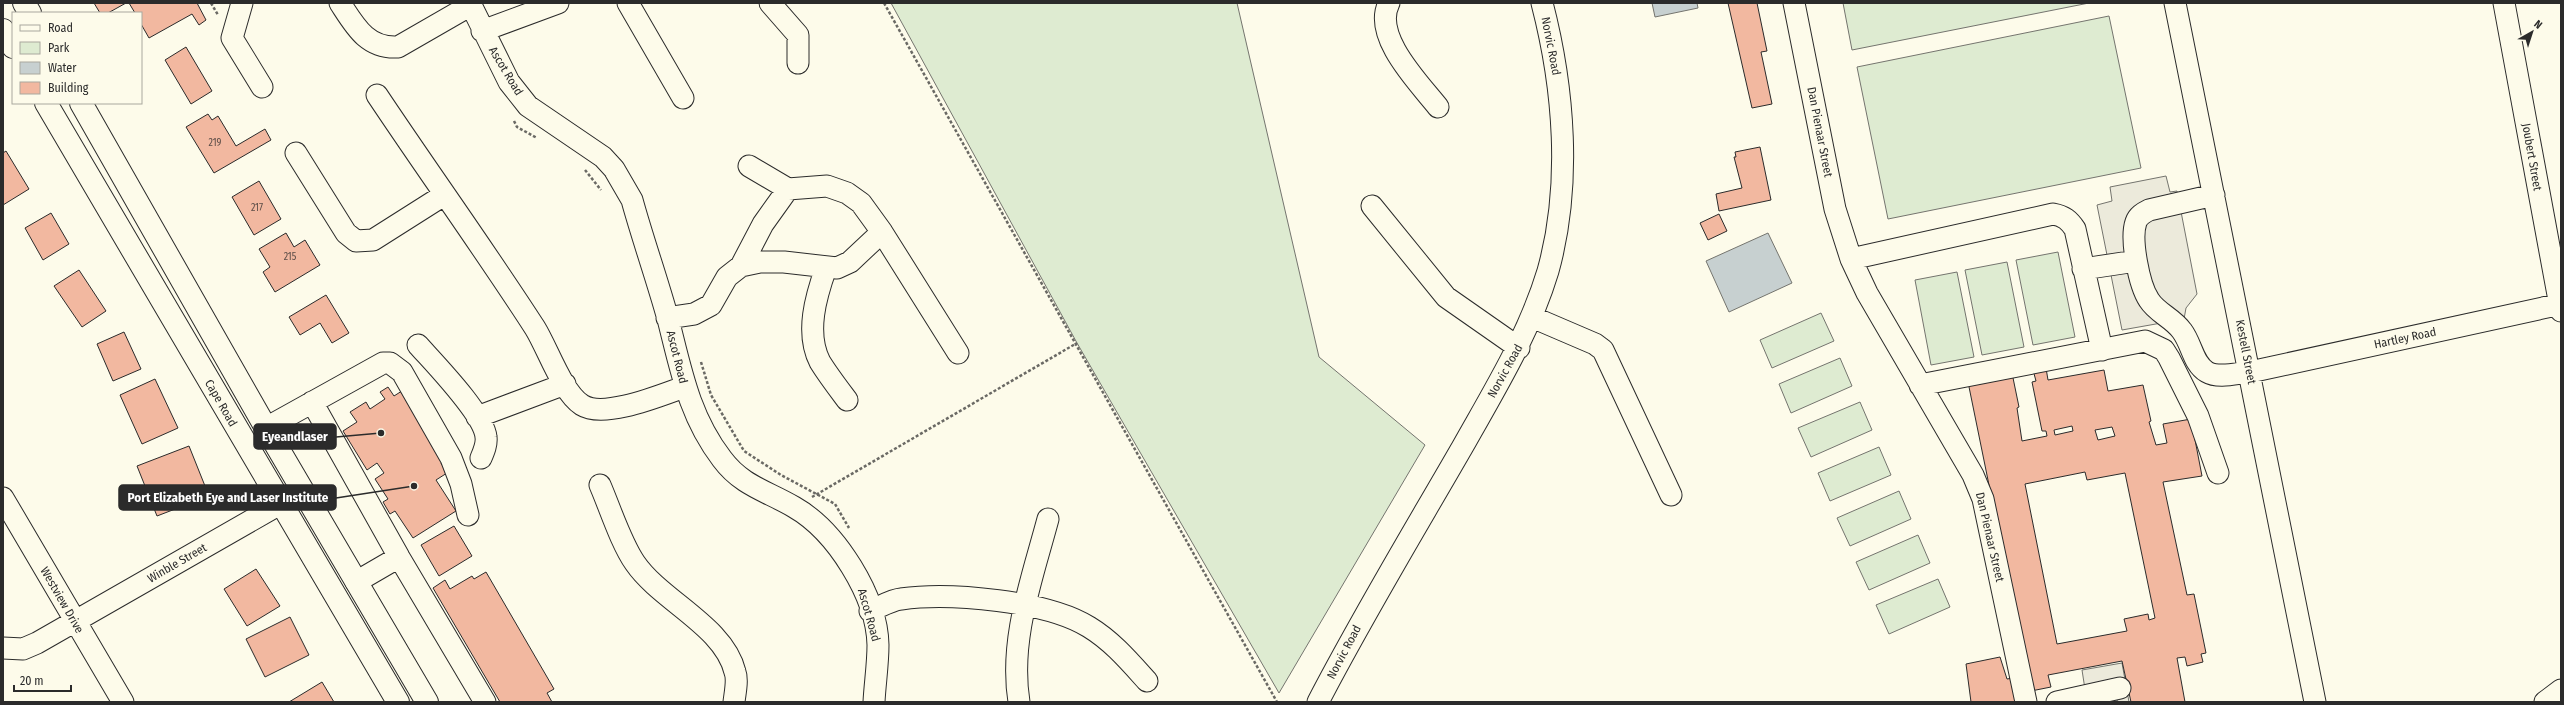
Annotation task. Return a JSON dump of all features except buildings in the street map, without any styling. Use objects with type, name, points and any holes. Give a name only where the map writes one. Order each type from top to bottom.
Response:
[{"type":"main road","points":[[24,3],[29,12]]},
{"type":"main road","points":[[3,30],[12,45]]},
{"type":"main road","name":"Cape Road","points":[[47,104],[280,504],[398,702]]},
{"type":"main road","points":[[82,104],[266,428],[427,702]]},
{"type":"street","points":[[242,3],[232,38],[262,87]]},
{"type":"street","points":[[340,3],[357,29],[372,41],[385,48],[398,47],[470,4]]},
{"type":"street","points":[[482,31],[558,3]]},
{"type":"street","points":[[628,3],[683,98]]},
{"type":"street","points":[[770,3],[798,35],[798,63]]},
{"type":"street","points":[[1389,3],[1386,31],[1388,37],[1394,49],[1438,107]]},
{"type":"street","name":"Norvic Road","points":[[1318,702],[1358,625],[1386,581],[1519,348],[1532,317],[1548,270],[1554,241],[1562,156],[1560,94],[1542,3]]},
{"type":"street","name":"Dan Pienaar Street","points":[[1794,3],[1835,209],[1851,259],[1867,293],[1973,475],[1983,499],[2026,702]]},
{"type":"street","name":"Kestell Street","points":[[2175,3],[2315,702]]},
{"type":"street","name":"Joubert Street","points":[[2504,3],[2561,306]]},
{"type":"street","name":"Ascot Road","points":[[470,4],[482,31],[509,82],[528,106],[603,157],[614,169],[632,200],[668,318],[684,387],[699,421],[722,459],[750,486],[794,507],[818,523],[847,557],[870,611],[878,643],[874,702]]},
{"type":"street","points":[[377,95],[542,340],[571,395],[582,406],[596,410],[636,403],[684,387]]},
{"type":"street","points":[[296,153],[346,233],[356,240],[366,242],[378,237],[444,195]]},
{"type":"street","points":[[749,166],[788,189],[827,186],[847,193],[861,203],[882,232],[958,353]]},
{"type":"street","points":[[668,318],[694,314],[711,305],[728,277],[741,266],[763,224],[788,189]]},
{"type":"street","points":[[2214,195],[2149,210],[2140,215],[2136,221],[2135,229],[2136,261],[2149,300],[2182,331],[2198,364],[2210,373],[2221,375],[2250,372]]},
{"type":"street","points":[[1372,206],[1446,297],[1519,348]]},
{"type":"street","points":[[1851,259],[2053,214],[2062,216],[2069,220],[2075,229],[2102,350]]},
{"type":"street","points":[[741,266],[760,262],[784,262],[836,268],[850,262],[882,232]]},
{"type":"street","points":[[2083,269],[2136,261]]},
{"type":"street","points":[[826,268],[816,298],[814,345],[820,361],[847,400]]},
{"type":"street","name":"Hartley Road","points":[[2250,372],[2561,306]]},
{"type":"street","points":[[1532,317],[1595,344],[1603,350],[1671,495]]},
{"type":"street","points":[[1920,385],[2145,341],[2164,350],[2198,416],[2218,473]]},
{"type":"street","points":[[418,345],[453,385],[477,417],[486,436],[481,458]]},
{"type":"street","points":[[266,428],[383,363],[390,363],[402,372],[451,458],[461,484],[468,515]]},
{"type":"street","points":[[477,417],[565,384]]},
{"type":"street","points":[[312,402],[399,557],[485,702]]},
{"type":"street","points":[[600,485],[635,563],[660,589],[711,633],[731,657],[736,674],[734,702]]},
{"type":"street","name":"Westview Drive","points":[[3,498],[122,702]]},
{"type":"street","name":"Winble Street","points":[[3,648],[23,649],[280,504]]},
{"type":"street","points":[[1019,702],[1016,679],[1016,654],[1025,606],[1048,519]]},
{"type":"street","points":[[356,582],[399,557]]},
{"type":"street","points":[[870,611],[900,599],[935,598],[991,599],[1057,613],[1089,626],[1110,642],[1147,681]]},
{"type":"street","points":[[2057,702],[2120,688]]},
{"type":"street","points":[[2545,702],[2561,690]]},
{"type":"path","points":[[884,3],[1278,702]]},
{"type":"path","points":[[794,507],[1077,343]]},
{"type":"path","points":[[700,358],[712,395],[744,451],[781,475],[818,493],[835,504],[850,530]]},
{"type":"green space","points":[[891,3],[1237,3],[1319,357],[1425,445],[1279,693],[1077,343]]},
{"type":"green space","points":[[1843,3],[2089,3],[1852,50]]},
{"type":"green space","points":[[2109,16],[2141,168],[1888,219],[1857,67]]},
{"type":"green space","points":[[2058,252],[2075,337],[2033,345],[2016,260]]},
{"type":"green space","points":[[2007,262],[2024,347],[1982,355],[1965,270]]},
{"type":"green space","points":[[1957,272],[1974,357],[1931,365],[1915,280]]},
{"type":"green space","points":[[1821,313],[1834,341],[1772,368],[1760,340]]},
{"type":"green space","points":[[1840,358],[1852,386],[1791,413],[1779,384]]},
{"type":"green space","points":[[1860,402],[1872,430],[1811,457],[1798,428]]},
{"type":"green space","points":[[1879,447],[1891,475],[1830,501],[1818,473]]},
{"type":"green space","points":[[1899,491],[1911,519],[1850,546],[1837,518]]},
{"type":"green space","points":[[1918,535],[1930,563],[1869,590],[1856,562]]},
{"type":"green space","points":[[1938,579],[1950,607],[1889,634],[1876,605]]},
{"type":"shaded area","points":[[2166,176],[2170,192],[2177,191],[2197,294],[2186,308],[2184,319],[2122,330],[2097,205],[2112,201],[2110,187]]},
{"type":"shaded area","points":[[2122,663],[2129,702],[2118,702],[2117,700],[2087,702],[2082,670]]},
{"type":"water","points":[[1652,3],[1697,3],[1698,8],[1655,17]]},
{"type":"water","points":[[1768,233],[1792,283],[1729,312],[1706,261]]},
{"type":"place","name":"Eyeandlaser","points":[[381,433]]},
{"type":"place","name":"Port Elizabeth Eye and Laser Institute","points":[[414,486]]}]
